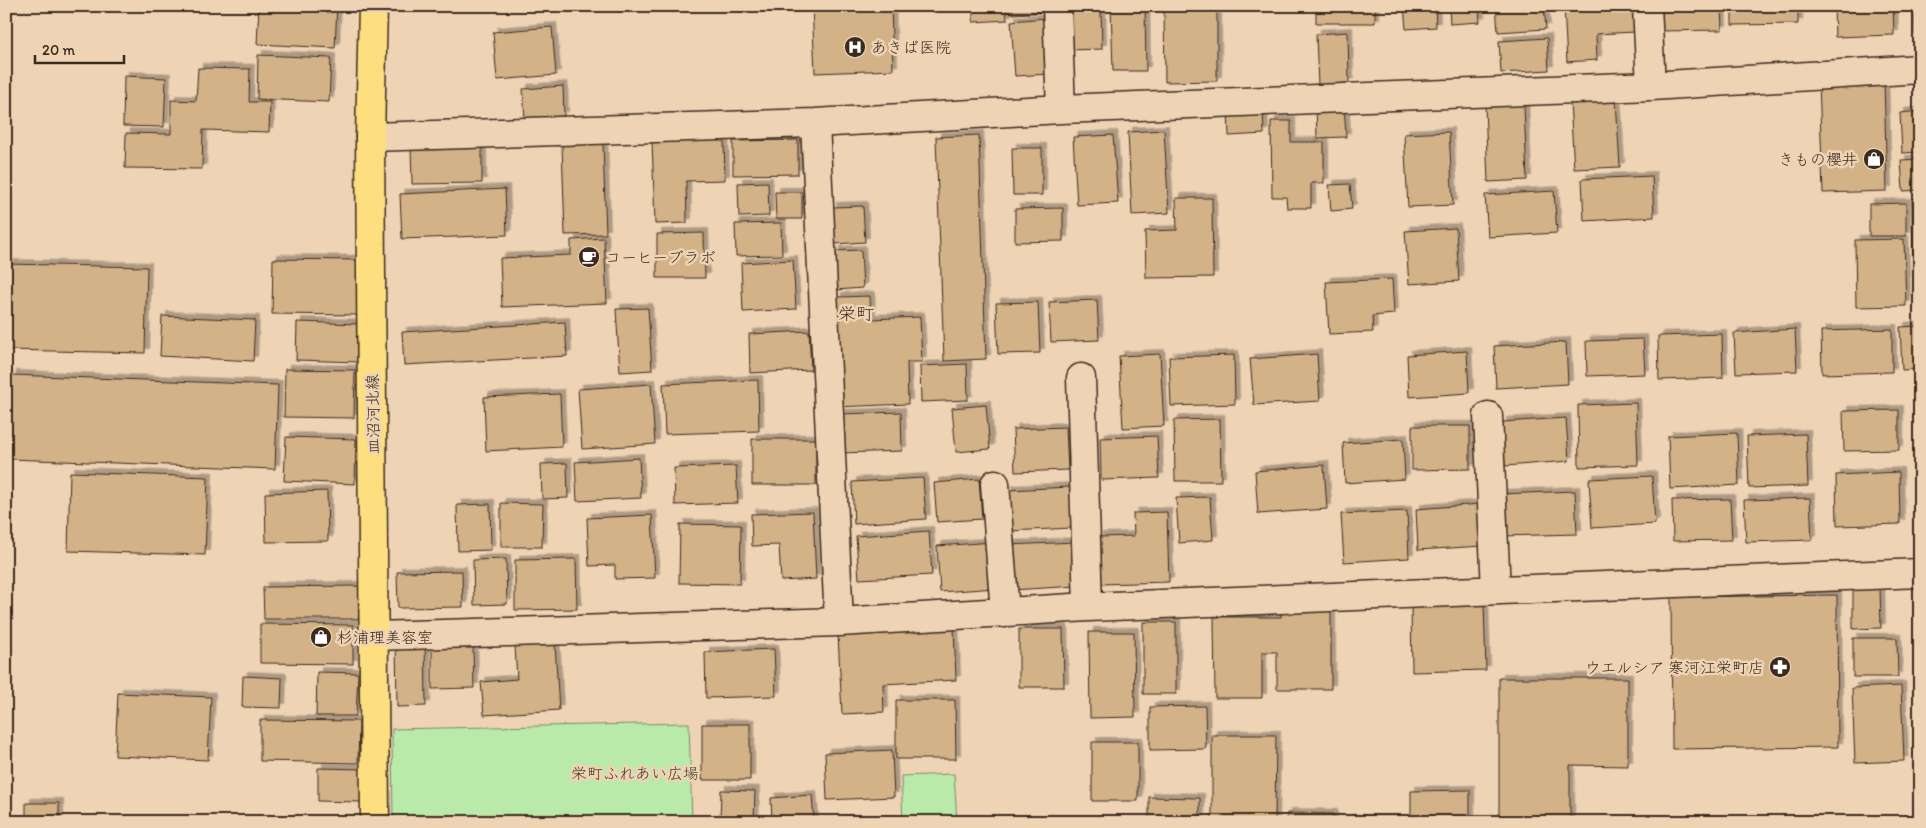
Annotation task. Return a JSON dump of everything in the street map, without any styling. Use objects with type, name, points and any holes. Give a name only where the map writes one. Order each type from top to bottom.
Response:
[{"type":"main road","name":"皿沼河北線","points":[[372,6],[370,136],[376,822]]},
{"type":"lane","points":[[1057,6],[1061,109]]},
{"type":"lane","points":[[1647,6],[1652,86]]},
{"type":"lane","points":[[370,136],[815,123],[1061,109],[1652,86],[1920,69]]},
{"type":"lane","points":[[815,123],[839,622]]},
{"type":"lane","points":[[1080,378],[1088,607]]},
{"type":"lane","points":[[1488,416],[1496,590]]},
{"type":"lane","points":[[995,484],[1005,613]]},
{"type":"lane","points":[[375,636],[839,622],[1088,607],[1920,573]]},
{"type":"green space","name":"栄町ふれあい広場","points":[[689,723],[692,822],[393,822],[392,729]]},
{"type":"green space","points":[[954,774],[957,822],[903,822],[901,776]]},
{"type":"building","points":[[259,6],[337,6],[335,48],[257,44]]},
{"type":"building","points":[[812,6],[891,6],[893,70],[815,73]]},
{"type":"building","points":[[973,6],[1006,6],[1007,20],[973,22]]},
{"type":"building","points":[[1012,6],[1046,6],[1047,12],[1013,14]]},
{"type":"building","points":[[1111,6],[1145,6],[1146,71],[1113,71]]},
{"type":"building","points":[[1164,6],[1217,6],[1217,81],[1165,82]]},
{"type":"building","points":[[1316,6],[1375,6],[1375,23],[1316,23]]},
{"type":"building","points":[[1404,6],[1435,6],[1436,27],[1406,29]]},
{"type":"building","points":[[1449,6],[1479,6],[1480,22],[1450,24]]},
{"type":"building","points":[[1496,6],[1544,6],[1546,29],[1498,32]]},
{"type":"building","points":[[1564,6],[1634,6],[1635,32],[1596,34],[1597,60],[1567,62]]},
{"type":"building","points":[[1658,6],[1721,6],[1722,30],[1659,31]]},
{"type":"building","points":[[1732,6],[1798,6],[1798,24],[1732,25]]},
{"type":"building","points":[[1834,6],[1893,6],[1894,35],[1835,37]]},
{"type":"building","points":[[1914,6],[1920,6],[1920,35],[1915,35]]},
{"type":"building","points":[[1101,10],[1102,49],[1067,50],[1066,11]]},
{"type":"building","points":[[1046,18],[1050,74],[1015,76],[1011,21]]},
{"type":"building","points":[[552,27],[556,75],[497,80],[493,32]]},
{"type":"building","points":[[1348,32],[1349,83],[1318,85],[1316,34]]},
{"type":"building","points":[[1547,38],[1549,70],[1501,73],[1499,41]]},
{"type":"building","points":[[258,55],[331,58],[329,102],[257,99]]},
{"type":"building","points":[[198,68],[250,69],[249,102],[270,102],[269,132],[203,130],[202,169],[125,168],[126,133],[171,134],[171,100],[196,101]]},
{"type":"building","points":[[124,76],[166,78],[164,127],[123,126]]},
{"type":"building","points":[[1884,80],[1887,191],[1823,193],[1819,82]]},
{"type":"building","points":[[563,86],[564,116],[525,119],[523,89]]},
{"type":"building","points":[[1616,100],[1620,167],[1574,169],[1570,102]]},
{"type":"building","points":[[1344,104],[1346,137],[1317,138],[1316,105]]},
{"type":"building","points":[[1524,105],[1527,180],[1488,182],[1485,106]]},
{"type":"building","points":[[1263,110],[1264,134],[1229,136],[1228,111]]},
{"type":"building","points":[[1920,111],[1920,152],[1902,153],[1900,113]]},
{"type":"building","points":[[1271,121],[1291,121],[1291,142],[1324,142],[1324,183],[1311,183],[1311,208],[1287,208],[1286,197],[1272,197]]},
{"type":"building","points":[[1164,130],[1169,213],[1132,215],[1128,132]]},
{"type":"building","points":[[1449,132],[1453,205],[1408,207],[1404,134]]},
{"type":"building","points":[[979,135],[986,359],[944,361],[936,137]]},
{"type":"building","points":[[1113,135],[1118,203],[1077,205],[1073,137]]},
{"type":"building","points":[[724,139],[725,180],[686,181],[687,223],[655,224],[652,141]]},
{"type":"building","points":[[798,140],[798,174],[733,175],[733,141]]},
{"type":"building","points":[[603,144],[606,234],[565,235],[562,145]]},
{"type":"building","points":[[482,145],[482,183],[412,184],[411,146]]},
{"type":"building","points":[[1012,148],[1042,148],[1042,195],[1013,195]]},
{"type":"building","points":[[1920,159],[1920,190],[1903,191],[1901,160]]},
{"type":"building","points":[[1652,176],[1654,217],[1584,221],[1582,179]]},
{"type":"building","points":[[768,182],[769,216],[739,217],[738,183]]},
{"type":"building","points":[[1350,184],[1352,209],[1331,211],[1329,185]]},
{"type":"building","points":[[505,189],[507,235],[402,239],[400,194]]},
{"type":"building","points":[[1554,191],[1557,233],[1488,237],[1485,195]]},
{"type":"building","points":[[775,192],[802,192],[802,219],[776,219]]},
{"type":"building","points":[[1176,198],[1212,198],[1213,277],[1146,278],[1145,231],[1177,230]]},
{"type":"building","points":[[1920,198],[1920,256],[1913,256],[1912,199]]},
{"type":"building","points":[[1906,203],[1906,236],[1869,236],[1869,204]]},
{"type":"building","points":[[863,206],[865,242],[834,244],[832,207]]},
{"type":"building","points":[[1063,208],[1063,241],[1015,242],[1015,209]]},
{"type":"building","points":[[781,223],[782,255],[736,256],[735,224]]},
{"type":"building","points":[[1456,228],[1459,281],[1409,284],[1405,231]]},
{"type":"building","points":[[704,233],[705,278],[657,278],[657,234]]},
{"type":"building","points":[[604,238],[607,303],[502,307],[500,258],[571,255],[571,240]]},
{"type":"building","points":[[1904,239],[1906,306],[1856,307],[1855,240]]},
{"type":"building","points":[[861,250],[863,288],[836,290],[835,251]]},
{"type":"building","points":[[273,259],[360,260],[359,315],[272,314]]},
{"type":"building","points":[[793,260],[796,309],[743,312],[741,263]]},
{"type":"building","points":[[6,264],[147,267],[145,353],[6,350]]},
{"type":"building","points":[[1916,268],[1920,268],[1920,310],[1917,310]]},
{"type":"building","points":[[1392,279],[1394,314],[1372,316],[1373,332],[1329,334],[1326,282]]},
{"type":"building","points":[[870,296],[871,319],[920,317],[922,362],[907,362],[908,404],[836,407],[840,370],[837,297]]},
{"type":"building","points":[[1097,300],[1099,340],[1051,342],[1049,302]]},
{"type":"building","points":[[1038,302],[1040,353],[998,354],[996,303]]},
{"type":"building","points":[[648,308],[652,370],[620,372],[616,309]]},
{"type":"building","points":[[162,316],[255,320],[253,361],[160,356]]},
{"type":"building","points":[[297,322],[361,324],[359,362],[296,360]]},
{"type":"building","points":[[565,322],[567,356],[404,365],[402,332]]},
{"type":"building","points":[[1920,326],[1920,369],[1902,370],[1900,327]]},
{"type":"building","points":[[1795,329],[1797,371],[1736,373],[1734,333]]},
{"type":"building","points":[[1892,329],[1892,372],[1822,374],[1821,331]]},
{"type":"building","points":[[809,331],[811,370],[750,373],[749,334]]},
{"type":"building","points":[[1722,334],[1723,378],[1659,380],[1658,336]]},
{"type":"building","points":[[1643,339],[1645,374],[1587,376],[1586,341]]},
{"type":"building","points":[[1566,342],[1568,384],[1496,388],[1494,346]]},
{"type":"building","points":[[1467,351],[1469,393],[1409,397],[1407,355]]},
{"type":"building","points":[[1160,354],[1164,426],[1123,428],[1119,356]]},
{"type":"building","points":[[1317,354],[1320,401],[1254,405],[1250,359]]},
{"type":"building","points":[[1234,355],[1235,404],[1171,406],[1169,357]]},
{"type":"building","points":[[967,364],[968,400],[921,402],[920,366]]},
{"type":"building","points":[[285,369],[355,370],[354,418],[284,417]]},
{"type":"building","points":[[12,375],[278,385],[275,469],[9,459]]},
{"type":"building","points":[[758,380],[759,431],[665,434],[663,384]]},
{"type":"building","points":[[651,384],[655,444],[582,449],[578,389]]},
{"type":"building","points":[[560,394],[562,447],[486,451],[484,397]]},
{"type":"building","points":[[1636,403],[1638,465],[1579,467],[1578,405]]},
{"type":"building","points":[[986,405],[990,449],[956,452],[952,408]]},
{"type":"building","points":[[1899,410],[1899,450],[1844,451],[1843,411]]},
{"type":"building","points":[[901,412],[902,451],[840,453],[839,414]]},
{"type":"building","points":[[1566,418],[1569,461],[1505,466],[1502,422]]},
{"type":"building","points":[[1220,419],[1221,481],[1175,481],[1174,420]]},
{"type":"building","points":[[1412,426],[1470,426],[1470,469],[1412,470]]},
{"type":"building","points":[[1066,427],[1068,470],[1015,472],[1013,429]]},
{"type":"building","points":[[1737,433],[1739,485],[1670,489],[1668,436]]},
{"type":"building","points":[[1806,434],[1808,486],[1749,488],[1747,436]]},
{"type":"building","points":[[1157,436],[1159,478],[1101,480],[1100,438]]},
{"type":"building","points":[[286,437],[356,439],[355,484],[284,481]]},
{"type":"building","points":[[752,439],[816,439],[816,485],[752,485]]},
{"type":"building","points":[[1403,439],[1405,479],[1345,483],[1343,443]]},
{"type":"building","points":[[639,458],[641,498],[577,501],[575,462]]},
{"type":"building","points":[[567,463],[568,498],[542,499],[541,464]]},
{"type":"building","points":[[1324,465],[1327,509],[1258,514],[1255,471]]},
{"type":"building","points":[[736,466],[738,503],[675,505],[674,468]]},
{"type":"building","points":[[70,472],[208,477],[205,555],[68,551]]},
{"type":"building","points":[[1899,472],[1900,524],[1837,526],[1836,475]]},
{"type":"building","points":[[1652,476],[1655,524],[1592,528],[1589,479]]},
{"type":"building","points":[[923,478],[926,519],[854,524],[852,482]]},
{"type":"building","points":[[979,479],[982,519],[937,522],[934,483]]},
{"type":"building","points":[[1070,487],[1072,528],[1010,531],[1008,490]]},
{"type":"building","points":[[327,491],[328,541],[266,542],[265,493]]},
{"type":"building","points":[[1575,491],[1577,534],[1502,536],[1501,494]]},
{"type":"building","points":[[1210,497],[1213,540],[1179,543],[1176,498]]},
{"type":"building","points":[[1810,498],[1812,540],[1746,542],[1744,500]]},
{"type":"building","points":[[1730,499],[1732,540],[1673,541],[1672,500]]},
{"type":"building","points":[[501,503],[543,504],[542,547],[501,547]]},
{"type":"building","points":[[490,504],[491,550],[458,551],[457,505]]},
{"type":"building","points":[[1480,504],[1483,546],[1418,550],[1416,509]]},
{"type":"building","points":[[1407,511],[1409,558],[1344,562],[1341,514]]},
{"type":"building","points":[[813,512],[816,579],[781,581],[779,545],[752,546],[751,514]]},
{"type":"building","points":[[1167,512],[1169,582],[1100,584],[1098,537],[1134,536],[1133,513]]},
{"type":"building","points":[[652,515],[655,578],[615,579],[615,565],[589,566],[587,518]]},
{"type":"building","points":[[680,524],[741,525],[740,584],[679,583]]},
{"type":"building","points":[[929,531],[932,575],[859,579],[856,536]]},
{"type":"building","points":[[993,542],[996,588],[940,592],[937,546]]},
{"type":"building","points":[[1075,542],[1077,586],[1011,590],[1008,545]]},
{"type":"building","points":[[506,559],[507,604],[474,605],[473,560]]},
{"type":"building","points":[[576,559],[577,609],[515,610],[515,560]]},
{"type":"building","points":[[462,571],[463,607],[398,608],[397,572]]},
{"type":"building","points":[[359,586],[359,619],[264,619],[263,587]]},
{"type":"building","points":[[1880,587],[1881,628],[1853,629],[1853,588]]},
{"type":"building","points":[[1837,595],[1838,747],[1672,749],[1671,597]]},
{"type":"building","points":[[1484,604],[1486,670],[1412,672],[1411,605]]},
{"type":"building","points":[[1331,608],[1331,689],[1277,689],[1277,652],[1262,652],[1262,698],[1215,698],[1214,617],[1281,617],[1281,609]]},
{"type":"building","points":[[1143,622],[1176,622],[1176,694],[1143,694]]},
{"type":"building","points":[[260,624],[353,625],[353,664],[260,663]]},
{"type":"building","points":[[954,627],[956,680],[883,684],[884,712],[842,714],[838,634]]},
{"type":"building","points":[[1019,629],[1063,629],[1064,687],[1019,687]]},
{"type":"building","points":[[1089,632],[1134,632],[1135,717],[1090,718]]},
{"type":"building","points":[[1853,638],[1897,638],[1898,677],[1853,677]]},
{"type":"building","points":[[396,642],[425,642],[426,706],[397,707]]},
{"type":"building","points":[[555,644],[559,710],[484,715],[481,682],[517,679],[515,646]]},
{"type":"building","points":[[432,647],[473,647],[474,688],[432,689]]},
{"type":"building","points":[[774,649],[776,696],[706,698],[705,652]]},
{"type":"building","points":[[317,672],[358,673],[356,716],[316,716]]},
{"type":"building","points":[[243,676],[282,678],[281,708],[242,707]]},
{"type":"building","points":[[1499,678],[1628,678],[1628,766],[1570,765],[1570,822],[1499,822]]},
{"type":"building","points":[[1901,686],[1904,761],[1855,763],[1852,688]]},
{"type":"building","points":[[118,693],[211,697],[208,760],[115,756]]},
{"type":"building","points":[[896,700],[955,700],[956,759],[896,759]]},
{"type":"building","points":[[1205,706],[1206,749],[1150,750],[1150,707]]},
{"type":"building","points":[[260,720],[359,721],[358,763],[260,761]]},
{"type":"building","points":[[702,724],[750,724],[750,780],[702,780]]},
{"type":"building","points":[[1212,735],[1276,735],[1275,822],[1212,822]]},
{"type":"building","points":[[1092,742],[1138,742],[1138,801],[1092,801]]},
{"type":"building","points":[[892,750],[894,797],[827,800],[825,753]]},
{"type":"building","points":[[318,768],[363,769],[362,802],[318,801]]},
{"type":"building","points":[[721,790],[755,791],[754,822],[720,822]]},
{"type":"building","points":[[1470,790],[1470,822],[1411,822],[1411,791]]},
{"type":"building","points":[[812,795],[814,822],[772,822],[771,798]]},
{"type":"building","points":[[1149,797],[1200,798],[1200,822],[1149,822]]},
{"type":"building","points":[[26,803],[59,803],[59,822],[26,822]]},
{"type":"building","points":[[1287,813],[1333,814],[1333,822],[1287,822]]},
{"type":"building","points":[[1347,819],[1404,822],[1346,822]]},
{"type":"building","points":[[840,820],[888,820],[888,822],[840,822]]},
{"type":"place","name":"あきば医院","points":[[855,47]]},
{"type":"place","name":"きもの櫻井","points":[[1874,159]]},
{"type":"place","name":"コーヒーブラボ","points":[[589,257]]},
{"type":"place","name":"杉浦理美容室","points":[[321,637]]},
{"type":"place","name":"ウエルシア 寒河江栄町店","points":[[1780,667]]},
{"type":"district","name":"栄町","points":[[856,314]]}]
